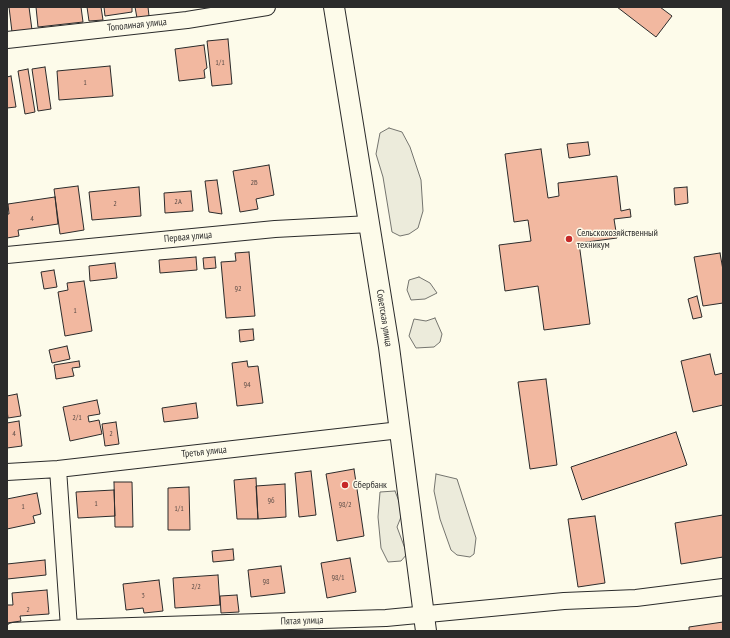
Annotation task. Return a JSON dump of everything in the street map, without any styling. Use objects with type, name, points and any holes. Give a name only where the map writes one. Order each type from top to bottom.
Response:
[{"type":"main road","name":"Советская улица","points":[[334,7],[389,346],[425,623]]},
{"type":"street","name":"Тополиная улица","points":[[7,40],[187,20],[267,7]]},
{"type":"street","name":"Первая улица","points":[[7,255],[275,229],[370,224]]},
{"type":"street","name":"Третья улица","points":[[7,472],[58,469],[400,430]]},
{"type":"street","points":[[58,469],[69,628]]},
{"type":"street","name":"Пятая улица","points":[[13,631],[386,618],[425,623],[564,601],[636,598],[723,587]]},
{"type":"street","points":[[369,631],[386,618]]},
{"type":"shaded area","points":[[389,128],[402,132],[410,147],[421,180],[423,211],[418,228],[409,234],[400,236],[392,232],[383,177],[376,154],[380,133]]},
{"type":"shaded area","points":[[419,277],[430,283],[437,293],[425,299],[411,300],[407,290],[409,280]]},
{"type":"shaded area","points":[[435,318],[442,334],[440,342],[434,347],[416,348],[409,336],[414,319],[426,321]]},
{"type":"shaded area","points":[[436,474],[457,479],[476,538],[474,554],[470,557],[457,555],[451,550],[440,519],[434,491]]},
{"type":"shaded area","points":[[395,491],[403,512],[397,527],[407,554],[401,561],[388,562],[381,548],[378,517],[380,492]]},
{"type":"building","points":[[9,7],[29,7],[32,30],[12,32]]},
{"type":"building","points":[[36,7],[81,7],[83,22],[38,27]]},
{"type":"building","points":[[87,7],[101,7],[103,20],[89,21]]},
{"type":"building","points":[[104,7],[132,7],[132,12],[105,16]]},
{"type":"building","points":[[135,7],[148,7],[149,16],[137,18]]},
{"type":"building","points":[[617,7],[660,7],[672,16],[656,37]]},
{"type":"building","points":[[228,39],[232,84],[212,86],[207,41]]},
{"type":"building","points":[[204,45],[207,68],[204,70],[205,78],[179,81],[175,49]]},
{"type":"building","points":[[110,66],[113,96],[59,100],[57,71]]},
{"type":"building","points":[[45,67],[51,109],[38,111],[32,69]]},
{"type":"building","points":[[28,69],[35,112],[25,114],[18,71]]},
{"type":"building","points":[[11,76],[16,107],[7,108],[7,77]]},
{"type":"building","points":[[588,142],[590,155],[569,158],[567,144]]},
{"type":"building","name":"Сельскохозяйственный техникум","points":[[541,149],[548,198],[559,196],[558,183],[617,176],[621,211],[630,209],[631,217],[614,219],[617,238],[579,243],[590,324],[544,330],[538,286],[505,291],[499,245],[531,241],[528,220],[514,222],[505,154]]},
{"type":"building","points":[[269,165],[274,195],[256,199],[258,209],[240,212],[233,171]]},
{"type":"building","points":[[217,180],[222,214],[209,212],[205,181]]},
{"type":"building","points":[[78,186],[84,230],[60,234],[54,189]]},
{"type":"building","points":[[139,187],[141,216],[92,220],[89,192]]},
{"type":"building","points":[[687,187],[688,203],[675,205],[674,188]]},
{"type":"building","points":[[191,191],[193,211],[165,213],[164,193]]},
{"type":"building","points":[[55,197],[58,224],[18,230],[19,236],[7,238],[7,214],[9,214],[8,204]]},
{"type":"building","points":[[249,252],[255,316],[226,318],[221,262],[236,261],[235,253]]},
{"type":"building","points":[[720,253],[723,270],[723,303],[703,306],[694,257]]},
{"type":"building","points":[[196,257],[197,270],[160,273],[159,260]]},
{"type":"building","points":[[215,257],[216,268],[204,269],[203,258]]},
{"type":"building","points":[[115,263],[117,278],[90,281],[89,266]]},
{"type":"building","points":[[54,270],[57,287],[44,289],[41,272]]},
{"type":"building","points":[[84,281],[92,331],[65,336],[58,292],[68,290],[67,283]]},
{"type":"building","points":[[697,296],[702,317],[693,319],[688,299]]},
{"type":"building","points":[[253,329],[254,340],[240,342],[239,330]]},
{"type":"building","points":[[67,346],[70,359],[52,363],[49,350]]},
{"type":"building","points":[[710,354],[715,375],[723,373],[723,405],[693,412],[681,361]]},
{"type":"building","points":[[79,361],[80,367],[72,368],[74,376],[56,379],[54,365]]},
{"type":"building","points":[[247,361],[248,367],[258,366],[263,403],[237,406],[232,363]]},
{"type":"building","points":[[546,379],[557,465],[530,469],[518,382]]},
{"type":"building","points":[[17,394],[21,416],[8,418],[7,396]]},
{"type":"building","points":[[97,400],[100,414],[88,416],[89,422],[99,420],[102,434],[70,441],[63,407]]},
{"type":"building","points":[[196,403],[198,418],[164,422],[162,408]]},
{"type":"building","points":[[19,421],[22,446],[7,448],[7,423]]},
{"type":"building","points":[[116,422],[119,444],[105,446],[102,424]]},
{"type":"building","points":[[676,432],[687,465],[582,500],[571,467]]},
{"type":"building","points":[[354,469],[364,536],[337,541],[326,474]]},
{"type":"building","points":[[311,471],[316,515],[299,517],[295,473]]},
{"type":"building","points":[[256,478],[258,519],[237,519],[234,480]]},
{"type":"building","points":[[114,482],[132,482],[133,527],[115,527]]},
{"type":"building","points":[[285,484],[286,517],[258,519],[256,486]]},
{"type":"building","points":[[189,487],[190,530],[168,530],[168,488]]},
{"type":"building","points":[[114,490],[115,516],[78,518],[76,492]]},
{"type":"building","points":[[37,493],[41,514],[33,516],[35,523],[7,529],[7,499]]},
{"type":"building","points":[[723,515],[723,557],[681,564],[675,523]]},
{"type":"building","points":[[595,516],[605,583],[578,587],[568,519]]},
{"type":"building","points":[[233,549],[234,560],[213,562],[212,551]]},
{"type":"building","points":[[350,558],[356,592],[327,598],[321,563]]},
{"type":"building","points":[[45,560],[46,575],[7,579],[7,564]]},
{"type":"building","points":[[281,566],[285,593],[251,597],[248,570]]},
{"type":"building","points":[[218,575],[220,605],[175,608],[173,578]]},
{"type":"building","points":[[159,580],[163,611],[144,613],[143,608],[126,610],[123,584]]},
{"type":"building","points":[[47,590],[49,614],[20,616],[21,621],[7,623],[7,605],[13,605],[12,593]]},
{"type":"building","points":[[237,595],[239,612],[221,613],[220,596]]},
{"type":"building","points":[[723,622],[723,631],[689,631],[689,627]]},
{"type":"place","name":"Сельскохозяйственный техникум","points":[[569,239]]},
{"type":"place","name":"Сбербанк","points":[[345,485]]}]
